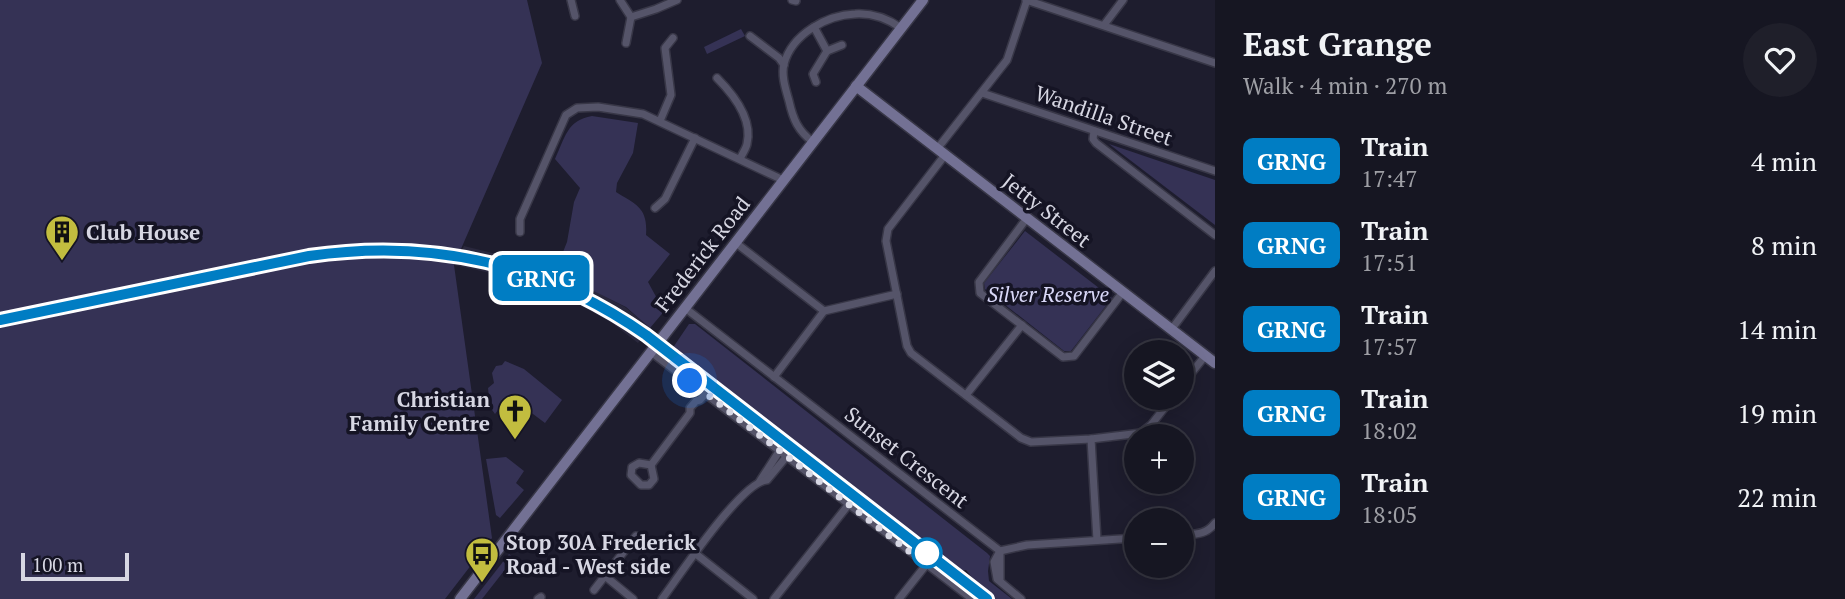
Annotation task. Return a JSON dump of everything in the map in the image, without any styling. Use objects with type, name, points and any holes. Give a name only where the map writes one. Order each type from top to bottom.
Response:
[{"type":"main road","name":"Frederick Road","points":[[460,599],[923,0]]},
{"type":"main road","name":"Jetty Street","points":[[856,86],[1215,363]]},
{"type":"street","points":[[571,0],[575,16]]},
{"type":"street","points":[[621,0],[631,17],[626,43]]},
{"type":"street","points":[[631,17],[677,0]]},
{"type":"street","points":[[1163,410],[1141,433],[1031,442],[1021,438],[911,353],[907,346],[886,240],[888,229],[1007,60],[1026,0],[1215,63]]},
{"type":"street","points":[[1104,25],[1124,0]]},
{"type":"street","points":[[813,142],[801,132],[793,118],[784,81],[784,65],[790,50],[814,27],[854,13],[886,19],[901,28]]},
{"type":"street","points":[[814,27],[827,51]]},
{"type":"street","points":[[750,36],[784,65]]},
{"type":"street","points":[[660,121],[671,95],[665,48],[673,38]]},
{"type":"street","points":[[816,82],[813,74],[827,51],[842,45]]},
{"type":"street","points":[[717,78],[731,92],[743,115],[748,143],[740,159]]},
{"type":"street","name":"Wandilla Street","points":[[982,93],[1215,171]]},
{"type":"street","points":[[520,232],[520,219],[568,112],[577,108],[621,109],[660,121],[783,180]]},
{"type":"street","points":[[1094,131],[1093,139],[1096,143],[1215,234]]},
{"type":"street","points":[[655,208],[665,199],[695,138]]},
{"type":"street","points":[[1027,218],[979,282],[980,293],[1063,357],[1074,356],[1123,292]]},
{"type":"street","points":[[736,243],[824,311]]},
{"type":"street","points":[[1171,330],[1215,271]]},
{"type":"street","points":[[774,377],[824,311],[897,294]]},
{"type":"street","name":"Sunset Crescent","points":[[685,308],[1000,551]]},
{"type":"street","points":[[966,395],[1022,325]]},
{"type":"street","points":[[651,352],[972,599]]},
{"type":"street","points":[[1194,370],[1205,356]]},
{"type":"street","points":[[650,464],[690,413],[690,408],[706,393]]},
{"type":"street","points":[[1091,439],[1097,540]]},
{"type":"street","points":[[760,481],[761,475],[780,450]]},
{"type":"street","points":[[662,599],[737,500],[760,481],[767,480],[788,456]]},
{"type":"street","points":[[774,599],[849,504]]},
{"type":"street","points":[[1194,534],[1209,530],[1215,523]]},
{"type":"street","points":[[594,590],[636,536]]},
{"type":"street","points":[[1021,599],[1000,582],[994,571],[994,562],[1000,551],[1027,545],[1124,539]]},
{"type":"street","points":[[696,554],[753,599]]},
{"type":"street","points":[[900,599],[926,565]]},
{"type":"street","points":[[605,576],[633,599]]},
{"type":"shaded area","points":[[464,246],[533,263],[579,283],[625,307],[650,328],[638,343],[612,323],[566,297],[523,280],[454,265]]},
{"type":"green space","points":[[0,0],[527,0],[542,63],[454,265],[492,538],[445,599],[0,599]]},
{"type":"green space","points":[[741,29],[745,36],[707,54],[704,47]]},
{"type":"green space","points":[[592,116],[638,123],[633,153],[617,183],[616,192],[640,208],[645,219],[646,235],[670,254],[648,282],[660,304],[666,309],[650,328],[626,307],[555,272],[567,242],[574,202],[580,188],[555,159],[572,126],[577,121]]},
{"type":"green space","points":[[1109,144],[1215,180],[1215,225]]},
{"type":"green space","name":"Silver Reserve","points":[[1025,231],[1112,298],[1071,351],[1064,351],[985,289],[984,283]]},
{"type":"green space","points":[[689,324],[695,324],[987,553],[990,556],[989,581],[1012,599],[995,599],[977,584],[966,570],[960,571],[949,563],[931,544],[921,541],[672,349]]},
{"type":"green space","points":[[505,361],[524,369],[562,400],[545,423],[509,396],[495,414],[490,407],[488,388],[494,383],[492,373],[496,366]]},
{"type":"green space","points":[[506,457],[524,471],[516,483],[524,490],[500,518],[496,515],[486,459]]},
{"type":"green space","points":[[509,554],[514,558],[482,599],[474,599]]},
{"type":"railway","points":[[0,320],[309,256],[355,251],[399,251],[443,254],[485,262],[527,274],[567,290],[646,336],[987,599]]},
{"type":"train","name":"GRNG","points":[[0,320],[345,250],[416,250],[451,254],[527,272],[587,299],[646,335],[987,599]]},
{"type":"place","name":"Club House","points":[[62,262]]},
{"type":"place","name":"Christian Family Centre","points":[[515,441]]},
{"type":"place","name":"Stop 30A Frederick Road - West side","points":[[482,584]]},
{"type":"route","points":[[690,381],[910,552],[927,553]]}]
